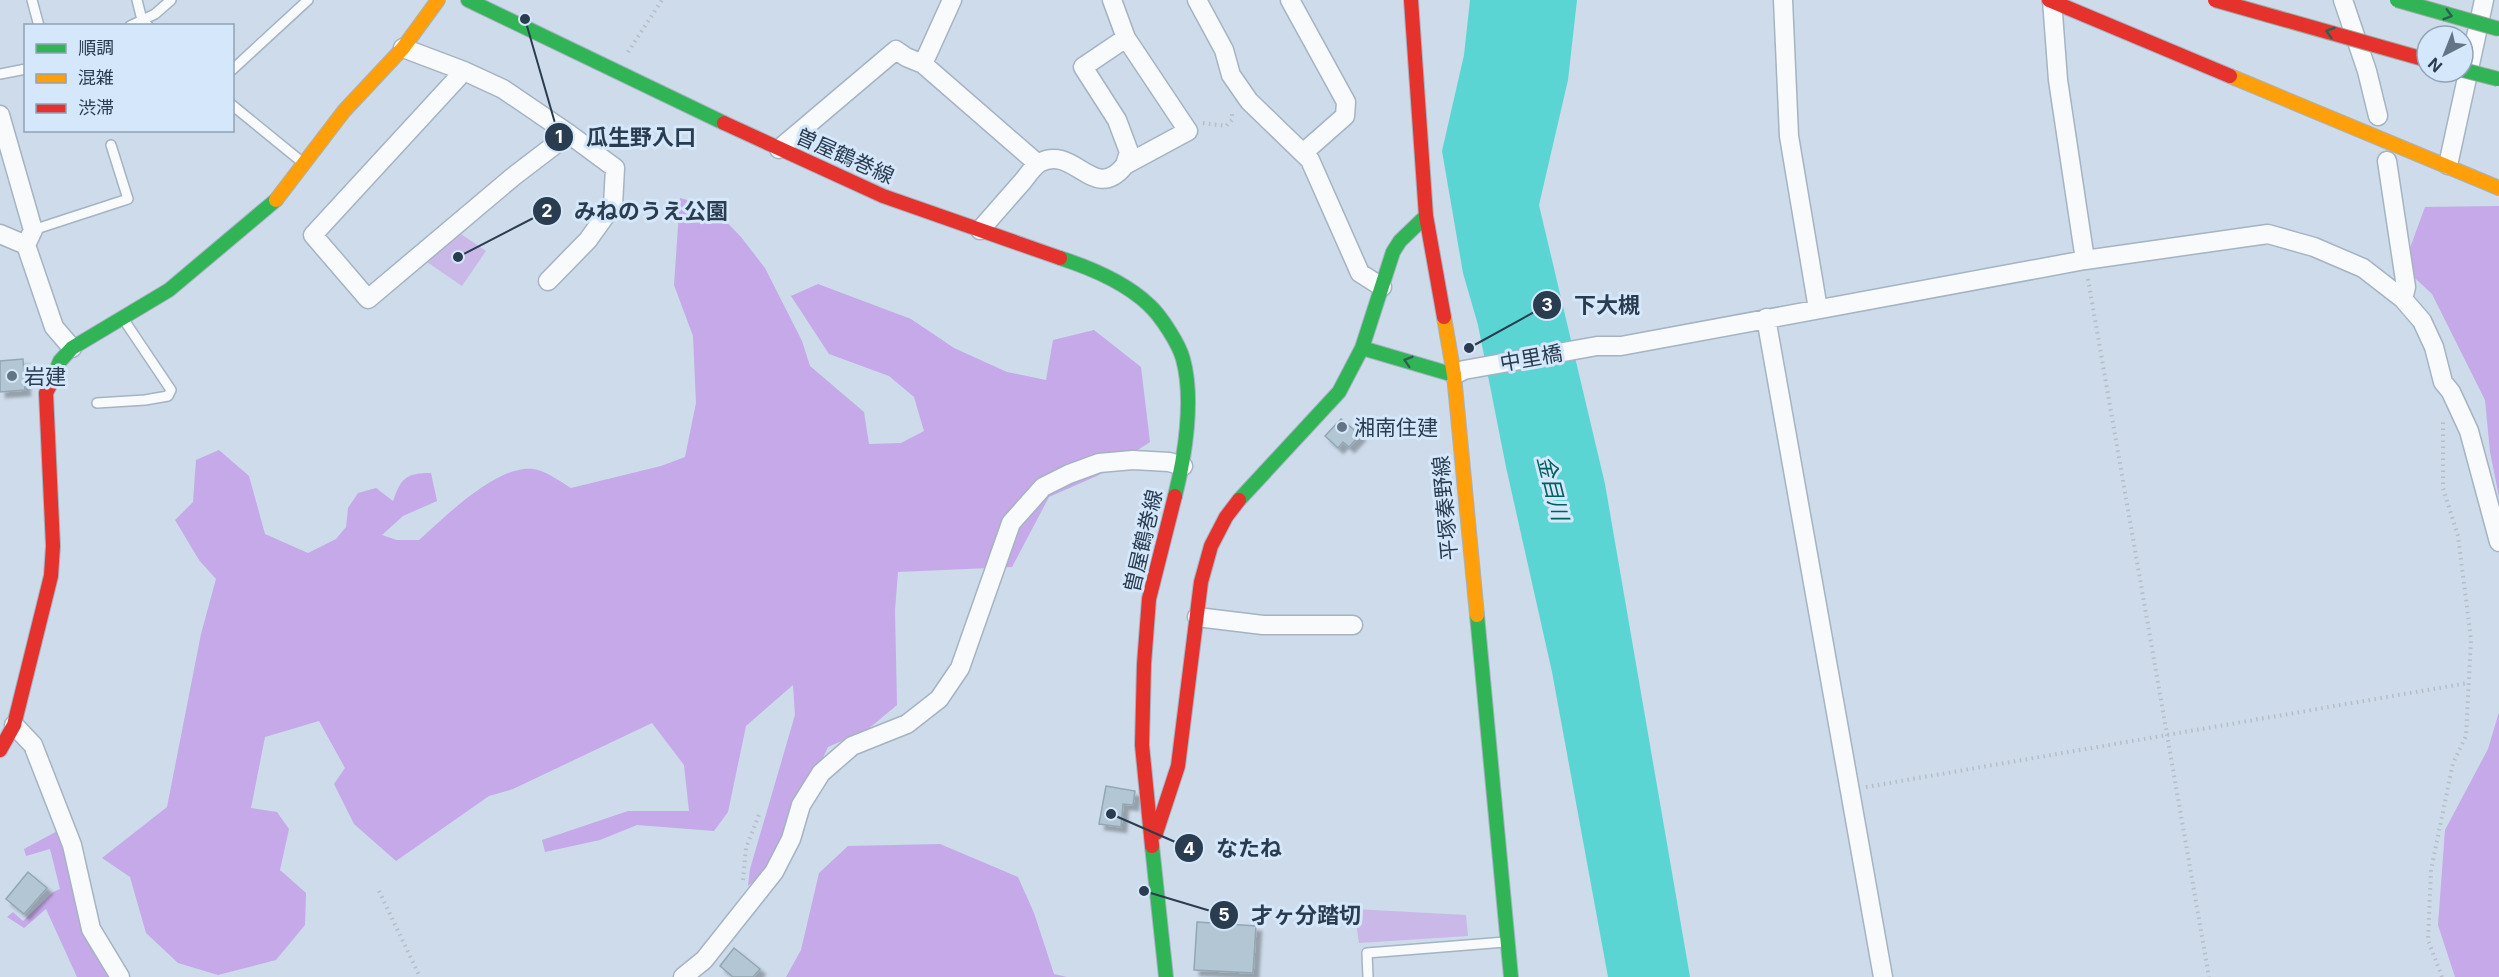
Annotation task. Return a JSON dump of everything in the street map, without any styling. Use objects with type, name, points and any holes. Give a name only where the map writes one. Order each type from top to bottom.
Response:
[{"type":"main road","points":[[0,750],[14,725],[51,576],[52,546],[46,393],[60,362],[72,348],[169,290],[279,197],[344,111],[403,48],[438,0]]},
{"type":"main road","name":"曽屋鶴巻線","points":[[468,0],[778,149],[883,196],[1084,266],[1120,284],[1149,305],[1166,327],[1183,358],[1188,393],[1183,466],[1149,599],[1144,663],[1142,745],[1166,977]]},
{"type":"main road","name":"平塚秦野線","points":[[1412,0],[1426,216],[1439,294],[1459,372],[1511,977]]},
{"type":"main road","points":[[2051,0],[2499,188]]},
{"type":"main road","points":[[2215,0],[2415,57]]},
{"type":"main road","points":[[2397,0],[2499,29]]},
{"type":"main road","points":[[2475,73],[2498,79]]},
{"type":"main road","points":[[1153,842],[1178,766],[1201,582],[1211,546],[1226,517],[1244,495],[1339,392],[1362,348],[1393,252],[1400,241],[1426,216]]},
{"type":"main road","points":[[1362,348],[1459,372]]},
{"type":"street","points":[[923,64],[952,0]]},
{"type":"street","points":[[980,230],[1038,164],[1056,159],[1071,164],[1097,180],[1107,180],[1118,174],[1125,165],[1188,132],[1126,38],[1112,0]]},
{"type":"street","points":[[1197,0],[1224,50],[1231,75],[1239,88],[1249,101],[1310,160],[1360,273],[1382,287]]},
{"type":"street","points":[[1290,0],[1346,102],[1345,116],[1303,153]]},
{"type":"street","points":[[1784,0],[1789,136],[1818,309]]},
{"type":"street","points":[[2051,0],[2058,80],[2085,260]]},
{"type":"street","points":[[2343,0],[2367,71],[2378,116]]},
{"type":"street","points":[[2448,165],[2484,0]]},
{"type":"street","points":[[1125,165],[1128,152],[1117,120],[1083,67],[1126,38]]},
{"type":"street","points":[[403,48],[464,71],[503,89],[615,168],[613,205],[588,240],[548,281]]},
{"type":"street","points":[[778,149],[896,50],[923,64],[1038,164]]},
{"type":"street","points":[[464,71],[313,235],[368,299],[514,176],[569,134]]},
{"type":"street","points":[[0,115],[29,238],[54,327],[72,348]]},
{"type":"street","points":[[2386,161],[2406,288],[2403,299]]},
{"type":"street","points":[[0,234],[29,238]]},
{"type":"street","name":"中里橋","points":[[1459,372],[1597,346],[1621,346],[2085,260],[2268,234],[2342,257],[2385,283],[2422,321],[2434,347],[2443,382],[2451,392],[2469,430],[2499,542]]},
{"type":"street","points":[[1766,318],[1883,977]]},
{"type":"street","points":[[683,977],[704,960],[774,872],[791,839],[801,805],[821,773],[852,746],[907,724],[939,699],[960,668],[1011,523],[1043,487],[1069,474],[1099,464],[1133,460],[1169,462],[1183,466]]},
{"type":"street","points":[[1197,618],[1263,624],[1353,625]]},
{"type":"street","points":[[14,725],[33,745],[72,845],[91,929],[120,977]]},
{"type":"lane","points":[[32,0],[38,24]]},
{"type":"lane","points":[[137,0],[145,23],[171,0]]},
{"type":"lane","points":[[234,68],[308,0]]},
{"type":"lane","points":[[0,74],[24,69]]},
{"type":"lane","points":[[234,107],[305,165]]},
{"type":"lane","points":[[29,238],[128,199],[111,145]]},
{"type":"lane","points":[[97,403],[168,396],[171,390],[123,319]]},
{"type":"lane","points":[[1368,977],[1367,953],[1508,942]]},
{"type":"path","points":[[616,70],[662,0]]},
{"type":"path","points":[[1196,129],[1203,123],[1226,126],[1232,120],[1231,98],[1239,88]]},
{"type":"path","points":[[2085,260],[2209,977]]},
{"type":"path","points":[[2442,977],[2428,940],[2431,870],[2453,763],[2466,736],[2471,639],[2458,536],[2443,488],[2443,417]]},
{"type":"path","points":[[1851,790],[2468,683]]},
{"type":"path","points":[[743,882],[746,848],[759,812]]},
{"type":"path","points":[[379,891],[420,977]]},
{"type":"shaded area","points":[[680,198],[712,207],[741,237],[765,268],[802,341],[810,366],[864,412],[869,444],[901,443],[924,431],[914,397],[889,376],[829,354],[791,296],[818,284],[911,319],[954,348],[1007,372],[1046,380],[1053,340],[1094,330],[1141,367],[1150,442],[1099,475],[1049,497],[1012,567],[898,572],[895,610],[897,705],[867,730],[828,747],[771,869],[748,886],[750,869],[795,715],[793,685],[746,726],[728,812],[714,831],[637,825],[600,840],[545,852],[542,840],[628,811],[689,811],[684,765],[652,723],[513,789],[489,796],[396,861],[354,824],[334,784],[345,768],[319,721],[265,737],[251,808],[277,812],[289,829],[280,870],[306,893],[305,925],[276,960],[218,975],[178,963],[146,933],[130,877],[102,858],[167,807],[201,634],[216,579],[199,560],[175,520],[193,502],[196,460],[219,450],[249,476],[265,534],[308,553],[336,539],[346,527],[348,508],[358,493],[376,488],[393,501],[402,482],[416,474],[431,473],[437,501],[403,516],[382,535],[397,540],[419,540],[458,505],[508,473],[524,469],[538,470],[551,475],[571,488],[661,466],[685,457],[696,403],[693,336],[674,285]]},
{"type":"shaded area","points":[[2499,206],[2499,497],[2490,452],[2485,400],[2432,294],[2403,267],[2425,207]]},
{"type":"shaded area","points":[[461,234],[486,251],[462,286],[427,262]]},
{"type":"shaded area","points":[[2499,712],[2499,977],[2455,977],[2438,925],[2445,830],[2488,749]]},
{"type":"shaded area","points":[[63,828],[84,932],[108,977],[77,977],[46,909],[24,928],[7,917],[13,912],[23,921],[53,892],[60,889],[50,849],[26,856],[24,849]]},
{"type":"shaded area","points":[[940,844],[1018,877],[1034,913],[1054,974],[1067,977],[786,977],[801,950],[819,873],[848,846]]},
{"type":"shaded area","points":[[1354,909],[1466,915],[1468,936],[1359,943]]},
{"type":"water","name":"金目川","points":[[1470,0],[1577,0],[1568,80],[1539,205],[1605,484],[1690,977],[1608,977],[1552,672],[1506,467],[1478,325],[1463,273],[1442,151],[1464,55]]},
{"type":"building","name":"岩建","points":[[23,359],[25,390],[0,392],[0,361]]},
{"type":"building","name":"湘南住建","points":[[1341,419],[1360,435],[1349,447],[1343,442],[1338,448],[1325,436]]},
{"type":"building","points":[[1106,786],[1135,791],[1133,805],[1123,804],[1121,827],[1099,824]]},
{"type":"building","points":[[28,872],[47,888],[24,914],[6,899]]},
{"type":"building","points":[[1197,922],[1256,926],[1253,973],[1194,970]]},
{"type":"building","points":[[734,948],[760,969],[753,977],[733,977],[720,966]]},
{"type":"traffic: fast","points":[[468,0],[724,123]]},
{"type":"traffic: fast","points":[[2397,0],[2499,29]]},
{"type":"traffic: fast","points":[[2475,73],[2498,79]]},
{"type":"traffic: fast","points":[[49,387],[60,361],[72,348],[169,290],[276,200]]},
{"type":"traffic: fast","points":[[1239,500],[1339,392],[1362,348],[1393,252],[1400,241],[1426,216]]},
{"type":"traffic: fast","points":[[1060,258],[1107,277],[1140,297],[1159,316],[1178,346],[1186,375],[1188,409],[1185,446],[1175,496]]},
{"type":"traffic: fast","points":[[1362,348],[1454,375]]},
{"type":"traffic: fast","points":[[1477,615],[1511,977]]},
{"type":"traffic: fast","points":[[1152,846],[1166,977]]},
{"type":"traffic: slow","points":[[276,200],[344,111],[403,48],[438,0]]},
{"type":"traffic: slow","points":[[2230,76],[2499,188]]},
{"type":"traffic: slow","points":[[1444,317],[1454,375],[1477,615]]},
{"type":"traffic: jam","points":[[1411,0],[1426,216],[1444,317]]},
{"type":"traffic: jam","points":[[2049,0],[2230,76]]},
{"type":"traffic: jam","points":[[2215,0],[2415,57]]},
{"type":"traffic: jam","points":[[724,123],[883,196],[1060,258]]},
{"type":"traffic: jam","points":[[0,750],[14,725],[51,576],[53,546],[46,393],[49,387]]},
{"type":"traffic: jam","points":[[1152,846],[1142,745],[1144,664],[1149,599],[1175,496]]},
{"type":"traffic: jam","points":[[1156,833],[1178,766],[1201,582],[1211,546],[1226,517],[1239,500]]},
{"type":"place","name":"瓜生野入口","points":[[525,19]]},
{"type":"place","name":"みねのうえ公園","points":[[458,257]]},
{"type":"place","name":"下大槻","points":[[1469,348]]},
{"type":"place","name":"岩建","points":[[12,376]]},
{"type":"place","name":"湘南住建","points":[[1342,427]]},
{"type":"place","name":"なたね","points":[[1111,814]]},
{"type":"place","name":"才ヶ分踏切","points":[[1144,891]]}]
